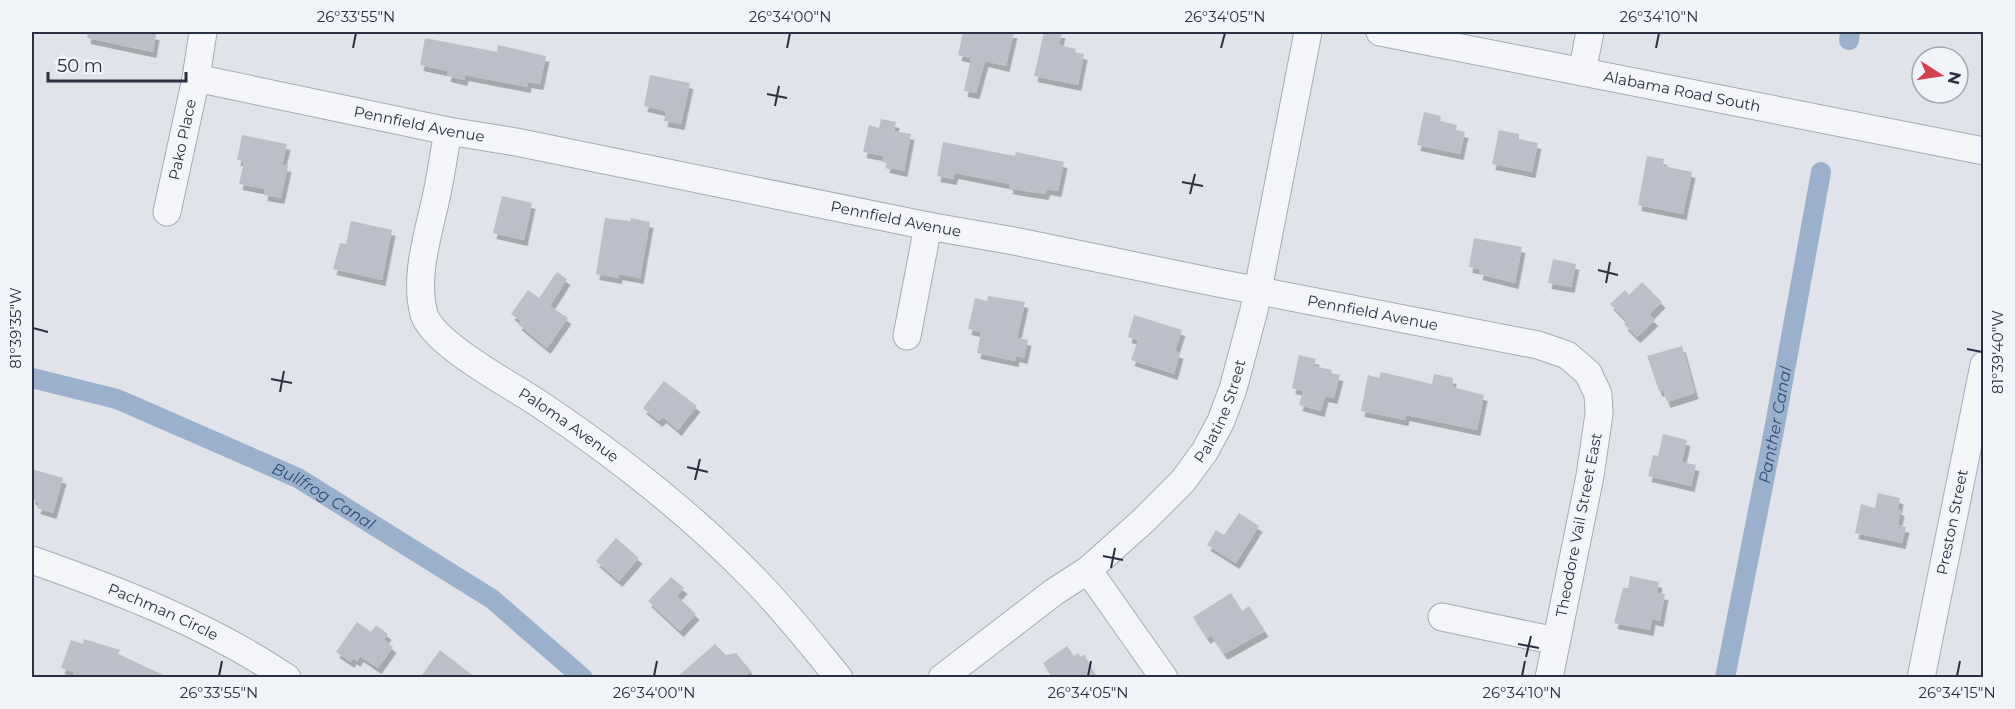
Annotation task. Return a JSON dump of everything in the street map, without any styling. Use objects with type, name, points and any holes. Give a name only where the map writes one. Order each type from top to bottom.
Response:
[{"type":"street","name":"Pako Place","points":[[167,212],[196,78],[203,32]]},
{"type":"street","name":"Palatine Street","points":[[942,678],[1054,592],[1088,570],[1143,521],[1183,481],[1205,451],[1221,421],[1233,389],[1249,331],[1308,32]]},
{"type":"street","name":"Alabama Road South","points":[[1380,32],[1983,151]]},
{"type":"street","points":[[1582,72],[1590,32]]},
{"type":"street","name":"Pennfield Avenue","points":[[196,78],[448,131],[660,170],[928,226],[1538,345],[1567,355],[1588,373]]},
{"type":"street","name":"Paloma Avenue","points":[[448,131],[421,277],[420,288],[425,317],[449,346],[539,403],[642,479],[685,514],[752,577],[784,611],[839,678]]},
{"type":"street","points":[[907,336],[928,226]]},
{"type":"street","name":"Preston Street","points":[[1921,678],[1977,434],[1983,365]]},
{"type":"street","name":"Theodore Vail Street East","points":[[1549,678],[1597,437],[1598,394],[1588,373]]},
{"type":"street","name":"Pachman Circle","points":[[32,561],[103,586],[194,625],[245,651],[287,678]]},
{"type":"street","points":[[1088,570],[1164,678]]},
{"type":"street","points":[[1442,617],[1556,641]]},
{"type":"building","points":[[88,32],[156,34],[153,52],[87,38]]},
{"type":"building","points":[[963,32],[1014,32],[1006,66],[985,61],[976,93],[964,91],[971,58],[958,55]]},
{"type":"building","points":[[1044,32],[1062,32],[1059,45],[1076,49],[1075,52],[1084,54],[1078,85],[1034,76]]},
{"type":"building","points":[[425,38],[497,52],[498,45],[546,56],[540,84],[528,82],[527,87],[465,75],[464,80],[447,76],[448,71],[420,65]]},
{"type":"building","points":[[650,75],[690,83],[681,124],[664,121],[666,111],[644,106]]},
{"type":"building","points":[[1424,112],[1441,116],[1440,121],[1457,125],[1456,130],[1465,132],[1460,154],[1417,145]]},
{"type":"building","points":[[881,119],[896,122],[894,131],[911,134],[904,171],[886,167],[887,163],[882,162],[884,156],[863,152],[869,125],[879,128]]},
{"type":"building","points":[[1499,130],[1519,134],[1519,139],[1538,143],[1532,172],[1492,164]]},
{"type":"building","points":[[242,135],[287,144],[282,165],[288,166],[281,198],[264,195],[265,189],[239,184],[244,161],[237,160]]},
{"type":"building","points":[[943,142],[1015,156],[1016,152],[1064,162],[1058,191],[1047,189],[1045,194],[1025,191],[1009,188],[1010,184],[955,173],[953,179],[937,176]]},
{"type":"building","points":[[1647,156],[1664,159],[1663,166],[1692,172],[1683,214],[1638,205]]},
{"type":"building","points":[[502,196],[532,203],[524,240],[493,233]]},
{"type":"building","points":[[605,218],[630,221],[631,218],[650,222],[640,278],[619,274],[618,278],[596,274]]},
{"type":"building","points":[[351,221],[392,230],[382,280],[333,269],[340,243],[346,244]]},
{"type":"building","points":[[1474,238],[1522,247],[1515,283],[1479,274],[1480,269],[1469,267]]},
{"type":"building","points":[[1553,259],[1576,264],[1571,287],[1548,283]]},
{"type":"building","points":[[557,272],[567,279],[550,306],[568,318],[547,348],[518,324],[521,321],[511,314],[528,290],[539,298]]},
{"type":"building","points":[[1642,282],[1662,302],[1649,315],[1655,320],[1637,337],[1624,324],[1627,321],[1610,304],[1625,290],[1629,295]]},
{"type":"building","points":[[988,296],[1025,302],[1017,338],[1028,340],[1024,358],[1016,356],[1015,361],[977,353],[981,332],[968,329],[975,298],[987,301]]},
{"type":"building","points":[[1134,315],[1182,330],[1175,351],[1180,353],[1174,374],[1131,360],[1138,340],[1128,337]]},
{"type":"building","points":[[1682,346],[1695,393],[1667,402],[1663,390],[1659,391],[1647,356]]},
{"type":"building","points":[[1299,355],[1316,359],[1314,366],[1332,370],[1331,373],[1340,375],[1334,398],[1325,396],[1321,411],[1299,405],[1303,391],[1292,388]]},
{"type":"building","points":[[1381,372],[1432,384],[1434,374],[1453,378],[1452,387],[1484,395],[1477,430],[1406,415],[1405,420],[1361,411],[1368,375],[1379,378]]},
{"type":"building","points":[[664,381],[697,406],[678,430],[663,417],[659,421],[643,408]]},
{"type":"building","points":[[1663,434],[1687,440],[1682,462],[1696,465],[1691,486],[1648,476],[1653,455],[1658,456]]},
{"type":"building","points":[[32,469],[63,478],[53,513],[37,508],[39,502],[32,499]]},
{"type":"building","points":[[1878,493],[1900,498],[1898,509],[1901,510],[1898,525],[1906,527],[1902,543],[1855,533],[1861,504],[1875,508]]},
{"type":"building","points":[[1239,513],[1259,526],[1236,563],[1207,545],[1216,530],[1224,535]]},
{"type":"building","points":[[616,538],[639,558],[619,581],[596,561]]},
{"type":"building","points":[[1630,576],[1659,582],[1657,593],[1665,594],[1660,621],[1652,619],[1650,630],[1614,623],[1623,588],[1628,588]]},
{"type":"building","points":[[671,577],[684,588],[677,596],[696,614],[680,631],[648,601]]},
{"type":"building","points":[[1231,593],[1242,611],[1249,606],[1265,631],[1224,654],[1211,635],[1207,638],[1193,617]]},
{"type":"building","points":[[357,622],[371,632],[376,625],[388,634],[384,640],[393,647],[378,668],[360,656],[357,661],[353,658],[351,662],[336,652]]},
{"type":"building","points":[[84,639],[120,650],[118,654],[170,678],[72,678],[74,672],[61,668],[71,640],[83,644]]},
{"type":"building","points":[[715,644],[726,655],[736,653],[751,671],[744,678],[676,678]]},
{"type":"building","points":[[1067,646],[1074,656],[1078,653],[1081,657],[1084,654],[1097,678],[1053,678],[1043,663]]},
{"type":"building","points":[[440,650],[476,678],[420,678]]},
{"type":"waterway","points":[[1849,40],[1850,32]]},
{"type":"waterway","name":"Panther Canal","points":[[1725,678],[1775,425],[1821,172]]},
{"type":"waterway","name":"Bullfrog Canal","points":[[32,378],[117,399],[298,478],[492,599],[583,678]]}]
